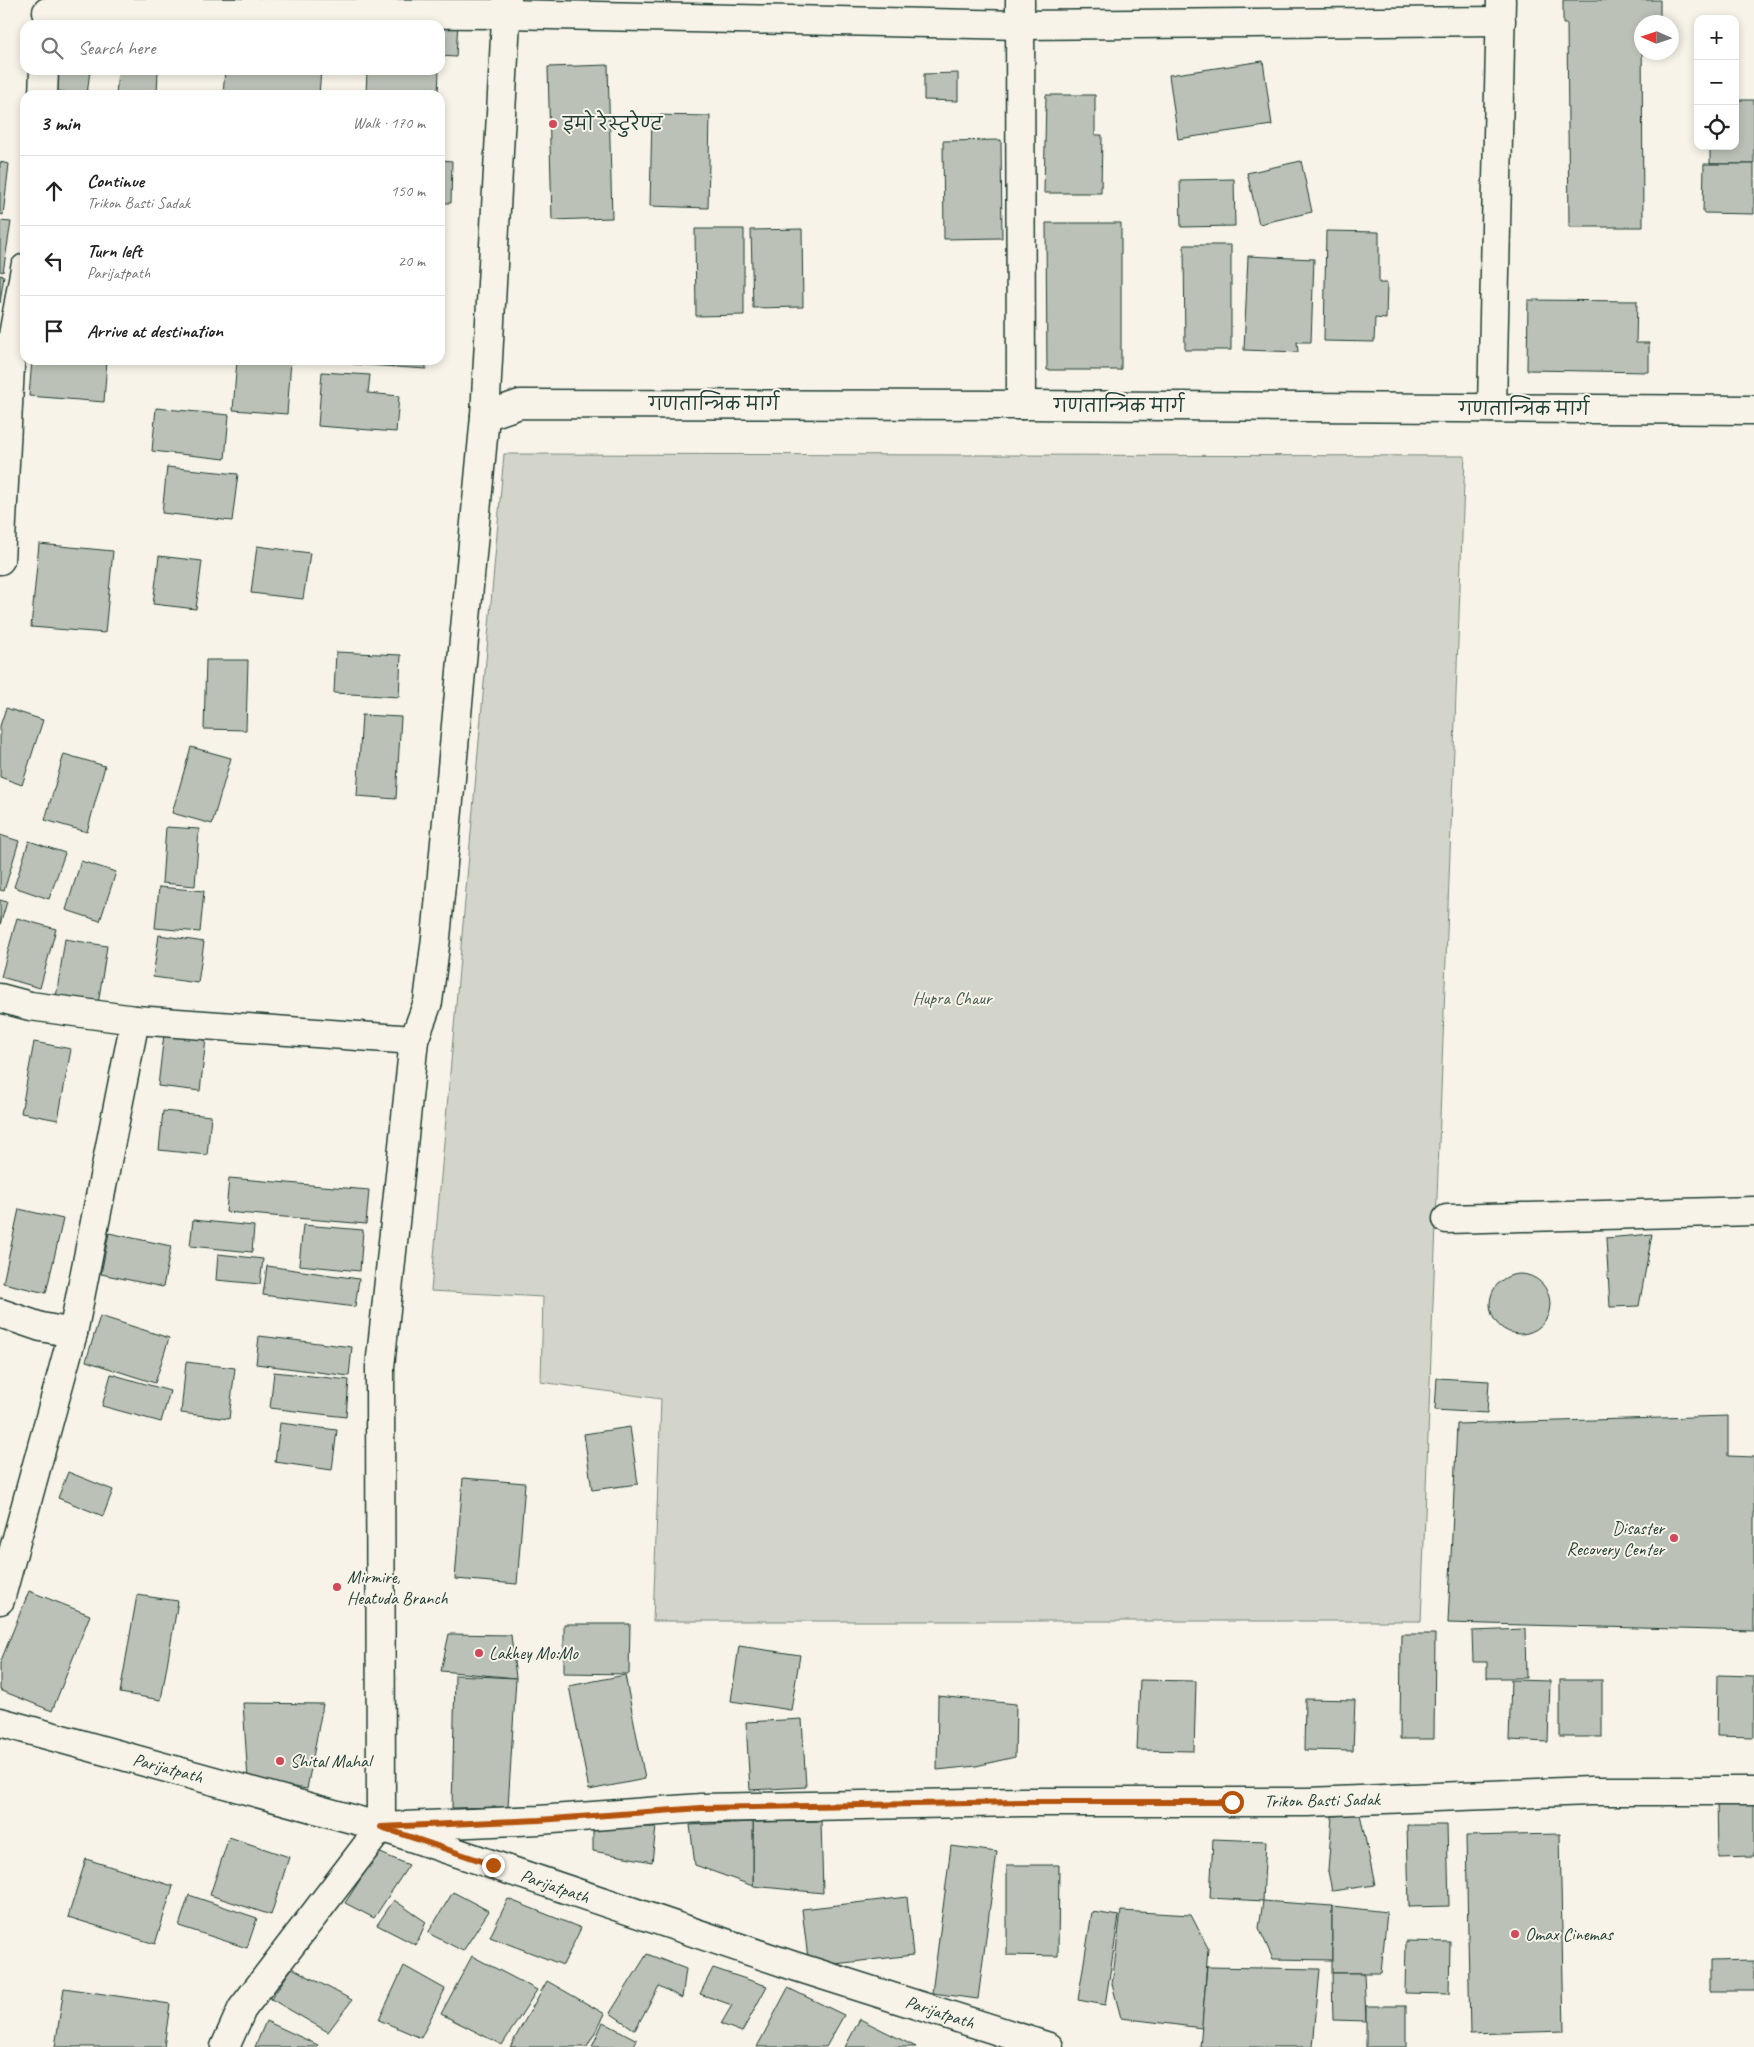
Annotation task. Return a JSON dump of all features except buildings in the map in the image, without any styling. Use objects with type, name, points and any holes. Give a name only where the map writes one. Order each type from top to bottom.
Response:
[{"type":"street","points":[[47,12],[507,7],[1020,13],[1501,10],[1492,408]]},
{"type":"street","points":[[225,2047],[242,2009],[381,1827],[380,1367],[414,1040],[428,1002],[436,938],[485,416],[507,7]]},
{"type":"street","points":[[1020,13],[1021,405]]},
{"type":"street","points":[[43,90],[44,75]]},
{"type":"street","points":[[0,560],[11,347],[20,296]]},
{"type":"street","name":"गणतान्त्रिक मार्ग","points":[[485,416],[520,404],[1754,410]]},
{"type":"street","points":[[0,998],[30,1006],[135,1020],[414,1040]]},
{"type":"street","points":[[0,1600],[73,1333],[135,1020]]},
{"type":"street","points":[[1447,1219],[1754,1211]]},
{"type":"street","points":[[0,1313],[41,1327],[73,1333]]},
{"type":"street","name":"Parijatpath","points":[[0,1722],[381,1827],[791,1965],[1049,2047]]},
{"type":"street","name":"Trikon Basti Sadak","points":[[381,1827],[539,1820],[701,1808],[1022,1802],[1308,1802],[1590,1791],[1754,1792]]},
{"type":"green space","name":"Hupra Chaur","points":[[504,454],[1465,456],[1421,1621],[653,1621],[661,1399],[541,1382],[543,1297],[431,1291]]},
{"type":"place","name":"इमो रेस्टुरेण्ट","points":[[553,124]]},
{"type":"place","name":"Disaster Recovery Center","points":[[1674,1538]]},
{"type":"place","name":"Mirmire, Heatuda Branch","points":[[337,1587]]},
{"type":"place","name":"Lakhey Mo:Mo","points":[[479,1653]]},
{"type":"place","name":"Shital Mahal","points":[[280,1761]]},
{"type":"place","name":"Omax Cinemas","points":[[1515,1934]]},
{"type":"route","points":[[493,1865],[381,1827],[539,1820],[701,1808],[1022,1802],[1232,1802]]}]
